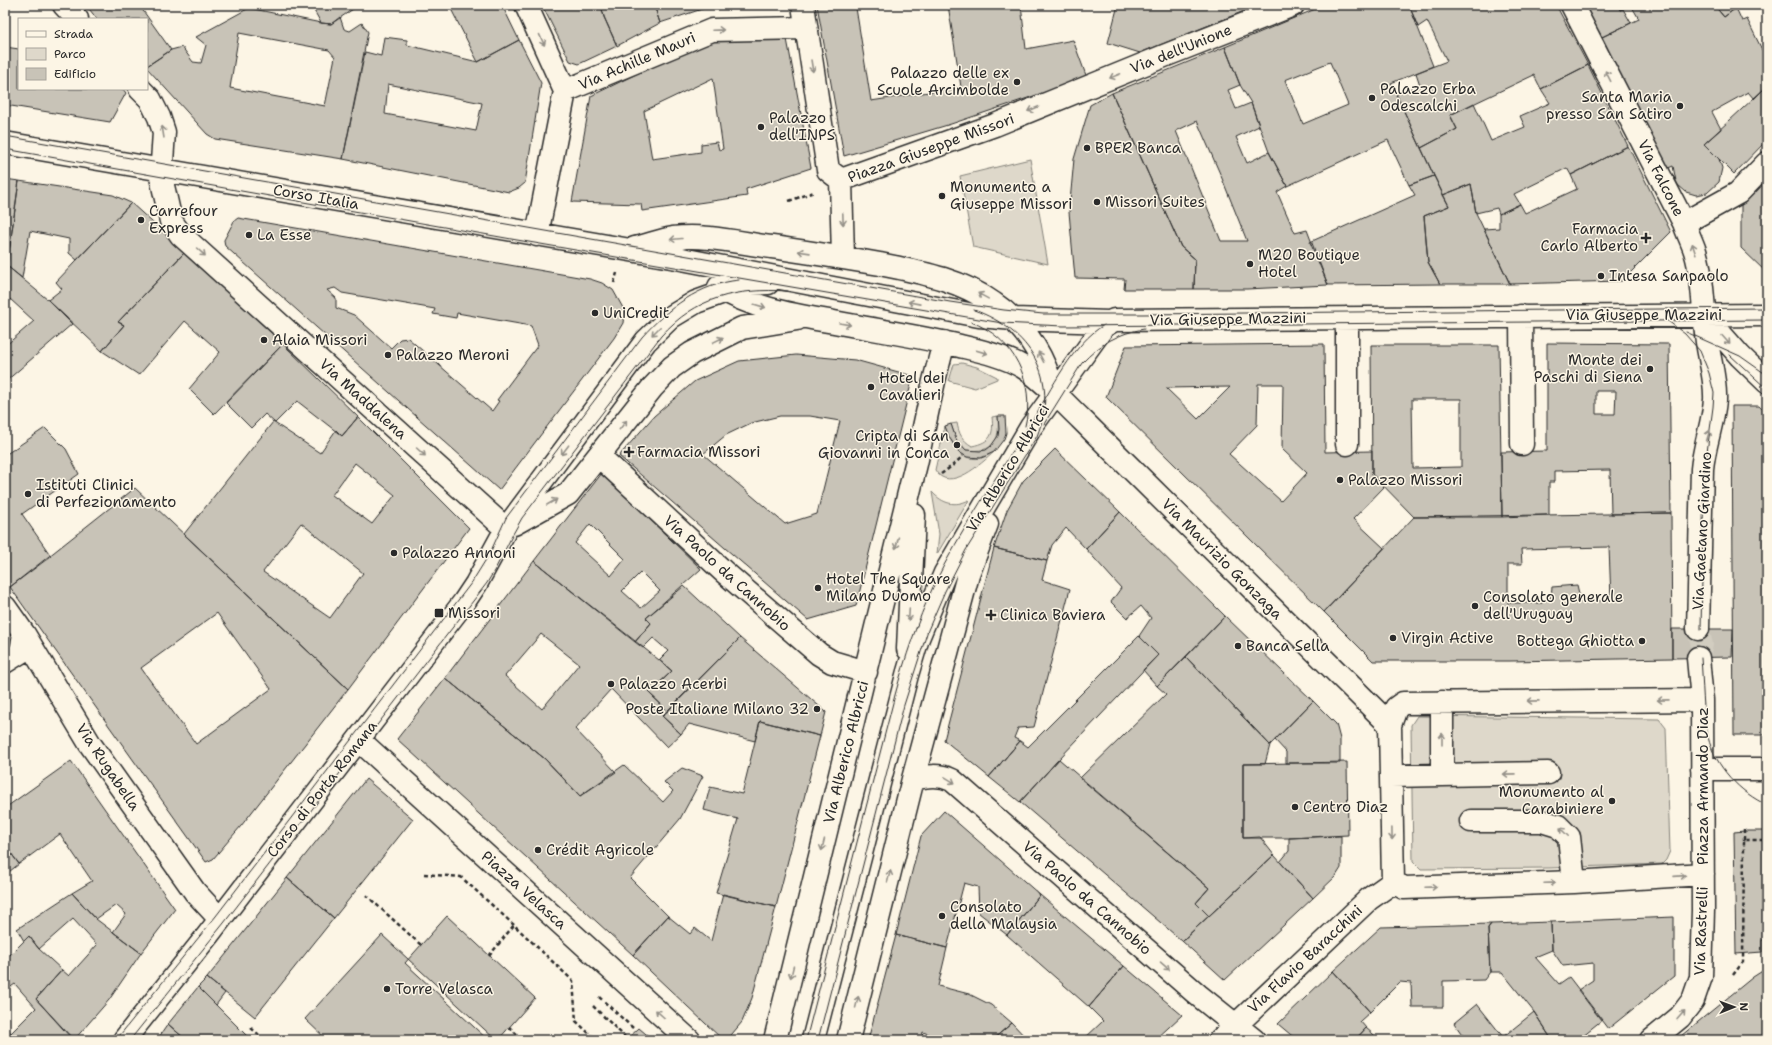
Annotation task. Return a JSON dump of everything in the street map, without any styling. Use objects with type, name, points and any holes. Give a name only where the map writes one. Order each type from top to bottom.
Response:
[{"type":"street","points":[[64,5],[76,18]]},
{"type":"street","points":[[526,5],[565,91]]},
{"type":"street","points":[[803,5],[828,170],[841,180]]},
{"type":"street","name":"Via dell'Unione","points":[[1069,94],[1293,5]]},
{"type":"street","name":"Via Falcone","points":[[1572,5],[1684,223],[1695,252],[1701,285],[1704,315]]},
{"type":"street","name":"Via Achille Mauri","points":[[537,234],[565,91],[712,30],[806,28]]},
{"type":"street","name":"Via Maddalena","points":[[141,90],[150,99],[159,117],[164,132],[161,177],[171,221],[181,235],[506,529]]},
{"type":"street","name":"Piazza Giuseppe Missori","points":[[843,258],[841,180],[995,125],[1069,94]]},
{"type":"street","name":"Corso Italia","points":[[5,143],[628,250]]},
{"type":"street","points":[[1684,223],[1738,193],[1767,163]]},
{"type":"street","points":[[628,250],[673,238],[710,238],[843,258],[927,273],[967,288],[992,302],[1014,319],[1031,339],[1040,355],[1049,372],[1054,393]]},
{"type":"street","points":[[628,250],[979,316],[1014,319],[1109,322]]},
{"type":"street","points":[[671,257],[697,270],[725,290],[749,303],[807,317],[944,342],[982,351],[1023,367],[1054,393]]},
{"type":"street","points":[[725,290],[746,284],[800,282]]},
{"type":"street","name":"Corso di Porta Romana","points":[[124,1040],[220,920],[464,602],[476,584],[506,529],[646,341],[671,317],[696,302],[725,290]]},
{"type":"street","points":[[1704,315],[1748,364],[1767,382]]},
{"type":"street","name":"Via Gaetano Giardino","points":[[1698,629],[1702,469],[1706,443],[1713,416],[1715,395],[1713,371],[1704,315]]},
{"type":"street","name":"Via Giuseppe Mazzini","points":[[1109,322],[1114,320],[1767,315]]},
{"type":"street","points":[[1521,316],[1522,444]]},
{"type":"street","points":[[506,529],[568,494],[667,372],[692,353],[742,328],[807,317]]},
{"type":"street","points":[[1347,318],[1347,444]]},
{"type":"street","points":[[1054,393],[1104,326],[1109,322]]},
{"type":"street","name":"Via Alberico Albricci","points":[[775,1040],[866,672],[944,342]]},
{"type":"street","name":"Via Alberico Albricci","points":[[813,1040],[907,675],[918,638],[945,573],[1031,427],[1054,393]]},
{"type":"street","name":"Via Maurizio Gonzaga","points":[[1054,393],[1390,725]]},
{"type":"street","name":"Via Paolo da Cannobio","points":[[599,456],[723,571],[819,654],[832,662],[866,672]]},
{"type":"street","name":"Via Alberico Albricci","points":[[907,675],[916,464]]},
{"type":"street","name":"Via Alberico Albricci","points":[[848,1040],[913,779],[968,575],[987,524]]},
{"type":"street","name":"Via Rugabella","points":[[5,607],[24,634],[90,744],[195,892],[220,920]]},
{"type":"street","points":[[5,662],[21,652],[24,634]]},
{"type":"street","points":[[1698,658],[1702,700]]},
{"type":"street","name":"Piazza Armando Diaz","points":[[1702,700],[1703,874],[1574,882],[1404,888],[1393,882],[1390,725],[1396,708],[1403,702],[1442,702],[1702,700]]},
{"type":"street","points":[[1442,702],[1442,775]]},
{"type":"street","name":"Piazza Velasca","points":[[359,740],[689,1040]]},
{"type":"street","points":[[1702,769],[1767,769]]},
{"type":"street","points":[[1391,776],[1548,773]]},
{"type":"street","name":"Via Paolo da Cannobio","points":[[913,779],[943,776],[952,780],[1198,995],[1254,1040]]},
{"type":"street","points":[[1471,821],[1542,821],[1558,826],[1569,837],[1574,882]]},
{"type":"street","name":"Via Rastrelli","points":[[1652,1040],[1680,1017],[1693,1000],[1701,977],[1703,874]]},
{"type":"street","name":"Via Flavio Baracchini","points":[[1220,1040],[1369,899],[1393,882]]},
{"type":"path","points":[[789,201],[820,190]]},
{"type":"path","points":[[614,283],[617,273],[622,274]]},
{"type":"path","points":[[939,475],[963,456]]},
{"type":"path","points":[[1733,974],[1743,962],[1744,828]]},
{"type":"path","points":[[1744,840],[1767,840]]},
{"type":"path","points":[[424,874],[461,877],[573,981],[576,1021],[596,1040]]},
{"type":"path","points":[[366,895],[421,945]]},
{"type":"path","points":[[489,956],[514,925]]},
{"type":"path","points":[[599,997],[633,1028]]},
{"type":"path","points":[[593,1006],[625,1037]]},
{"type":"path","points":[[509,1027],[523,1040]]},
{"type":"path","points":[[251,1028],[264,1040]]},
{"type":"green space","points":[[1030,159],[1048,264],[973,247],[960,176]]},
{"type":"green space","points":[[962,363],[977,367],[997,377],[997,379],[975,388],[949,381],[954,364]]},
{"type":"green space","points":[[998,416],[998,433],[993,444],[989,447],[983,450],[966,450],[956,439],[951,424],[957,423],[962,436],[972,446],[987,440],[992,433],[992,417]]},
{"type":"green space","points":[[945,426],[957,450],[963,455],[976,459],[985,457],[994,452],[974,469],[957,478],[948,479],[941,477],[935,470]]},
{"type":"green space","points":[[932,492],[940,499],[949,503],[954,504],[969,500],[937,554],[939,534]]},
{"type":"green space","points":[[1417,716],[1659,719],[1666,728],[1670,851],[1666,860],[1662,864],[1549,868],[1421,869],[1413,861],[1411,725]]},
{"type":"building","points":[[86,5],[139,5],[171,50],[148,65],[148,18],[96,18]]},
{"type":"building","points":[[311,5],[359,5],[331,24],[321,23]]},
{"type":"building","points":[[449,5],[502,5],[519,40],[478,62]]},
{"type":"building","points":[[542,5],[601,5],[604,17],[617,46],[579,64],[570,61]]},
{"type":"building","points":[[601,5],[654,5],[660,23],[617,46],[604,17]]},
{"type":"building","points":[[654,5],[708,5],[708,7],[660,23]]},
{"type":"building","points":[[708,5],[795,5],[795,7],[708,7]]},
{"type":"building","name":"Palazzo delle ex Scuole Arcimbolde","points":[[817,5],[875,5],[856,8],[871,101],[961,87],[948,5],[1021,5],[1026,49],[1073,40],[1087,78],[951,124],[844,156]]},
{"type":"building","points":[[1118,5],[1259,5],[1140,53],[1108,43]]},
{"type":"building","name":"Palazzo Erba Odescalchi","points":[[1325,5],[1409,5],[1433,66],[1391,83],[1434,176],[1409,185],[1388,140],[1287,186],[1269,152],[1251,103],[1240,85],[1225,47]],"holes":[[[1330,62],[1348,105],[1303,124],[1285,80]]]},
{"type":"building","points":[[1409,5],[1556,5],[1588,65],[1541,89],[1534,75],[1450,115],[1457,129],[1421,148],[1396,94],[1420,85],[1416,73],[1447,61],[1427,21],[1418,27]]},
{"type":"building","points":[[1583,5],[1618,5],[1620,10],[1623,9],[1631,23],[1602,37]]},
{"type":"building","points":[[1618,5],[1629,5],[1620,10]]},
{"type":"building","name":"Santa Maria presso San Satiro","points":[[1631,5],[1714,5],[1724,17],[1736,8],[1742,21],[1747,19],[1767,60],[1767,66],[1765,67],[1767,71],[1767,86],[1754,99],[1748,92],[1712,112],[1721,129],[1704,144],[1719,159],[1722,168],[1719,182],[1707,193],[1696,195],[1686,192],[1678,185],[1676,181],[1673,166],[1666,169],[1602,37],[1639,19]]},
{"type":"building","points":[[1714,5],[1743,5],[1736,8],[1724,17]]},
{"type":"building","points":[[249,8],[331,24],[340,17],[344,29],[350,31],[362,23],[368,32],[343,159],[215,139],[207,134],[148,69],[148,65],[171,50],[182,47],[193,62],[201,63],[206,45],[196,37]],"holes":[[[239,33],[329,50],[335,57],[325,106],[230,88]]]},
{"type":"building","points":[[384,37],[407,40],[407,45],[478,62],[519,40],[541,83],[525,183],[519,188],[509,192],[343,159],[365,52],[381,56]],"holes":[[[388,84],[482,103],[476,131],[385,114]]]},
{"type":"building","name":"Palazzo dell'INPS","points":[[787,39],[811,168],[746,189],[747,196],[642,211],[641,204],[572,202],[591,96],[702,42]],"holes":[[[713,78],[723,149],[719,150],[717,142],[701,144],[701,152],[652,159],[644,111]]]},
{"type":"building","points":[[5,47],[18,49],[18,90],[124,90],[126,93],[110,122],[5,105]]},
{"type":"building","points":[[1225,47],[1240,85],[1228,90],[1236,109],[1251,103],[1259,126],[1236,137],[1247,163],[1269,152],[1287,186],[1277,192],[1295,233],[1307,230],[1328,285],[1247,289],[1194,289],[1195,259],[1181,247],[1112,93]],"holes":[[[1197,121],[1247,241],[1221,241],[1176,131]]]},
{"type":"building","points":[[1588,65],[1628,146],[1571,175],[1567,168],[1514,194],[1520,204],[1499,214],[1497,208],[1476,213],[1471,184],[1443,195],[1421,148],[1457,129],[1450,115],[1474,103],[1491,141],[1525,127],[1520,116],[1550,103],[1541,89]]},
{"type":"building","points":[[1767,86],[1767,140],[1734,174],[1704,144]]},
{"type":"building","points":[[1112,93],[1181,247],[1195,259],[1194,289],[1124,289],[1125,279],[1075,278],[1069,212],[1074,159],[1090,105]]},
{"type":"building","points":[[1628,146],[1671,232],[1622,281],[1510,284],[1484,229],[1499,228],[1499,214],[1520,204],[1525,213],[1577,189],[1571,175]]},
{"type":"building","points":[[1434,176],[1449,206],[1424,216],[1428,262],[1440,284],[1328,285],[1310,242],[1415,195],[1409,185]]},
{"type":"building","points":[[5,179],[19,181],[7,266],[5,269]]},
{"type":"building","points":[[1761,180],[1767,185],[1767,273],[1741,248],[1741,201]]},
{"type":"building","points":[[19,181],[113,195],[131,203],[77,260],[69,253],[69,239],[30,231],[22,278],[7,266]]},
{"type":"building","points":[[1471,184],[1476,213],[1510,284],[1440,284],[1428,262],[1424,216],[1449,206],[1443,195]]},
{"type":"building","points":[[131,203],[185,252],[118,322],[124,325],[102,351],[48,300],[62,289],[56,282]]},
{"type":"building","name":"Palazzo Meroni","points":[[238,218],[590,279],[602,283],[613,290],[623,308],[623,323],[614,338],[499,490],[225,246],[224,240],[234,221]],"holes":[[[335,288],[342,293],[435,309],[433,314],[456,318],[457,313],[531,326],[538,345],[497,400],[499,401],[492,411],[408,338],[400,339],[391,348],[354,315],[336,308],[336,298],[327,290]]]},
{"type":"building","points":[[185,252],[283,344],[214,414],[189,389],[220,352],[185,321],[139,375],[102,351],[124,325],[118,322]]},
{"type":"building","points":[[7,266],[48,300],[72,324],[5,382],[5,346],[34,321],[10,299],[5,304],[5,269]]},
{"type":"building","points":[[1547,343],[1669,344],[1671,513],[1611,514],[1610,470],[1554,471],[1554,482],[1549,482],[1549,515],[1502,517],[1501,452],[1547,451]],"holes":[[[1596,391],[1616,391],[1615,414],[1596,414]]]},
{"type":"building","points":[[283,344],[358,417],[342,436],[297,401],[275,423],[265,414],[251,428],[226,403]]},
{"type":"building","name":"Palazzo Missori","points":[[1324,344],[1325,452],[1372,451],[1372,474],[1384,487],[1353,519],[1384,548],[1324,612],[1106,397],[1126,346]],"holes":[[[1258,384],[1283,384],[1282,449],[1307,473],[1281,501],[1229,454],[1257,425]],[[1230,387],[1198,419],[1166,388]]]},
{"type":"building","points":[[1371,345],[1499,345],[1502,517],[1414,517],[1372,474]],"holes":[[[1412,399],[1461,399],[1461,467],[1413,468]]]},
{"type":"building","points":[[796,355],[855,360],[913,376],[856,606],[808,620],[619,456],[654,416],[695,381],[739,361]],"holes":[[[780,416],[810,416],[840,421],[817,514],[785,524],[703,454],[726,435],[751,423]]]},
{"type":"building","points":[[1732,406],[1759,406],[1767,414],[1767,735],[1734,735]]},
{"type":"building","points":[[998,416],[1005,416],[1006,433],[1004,439],[994,452],[981,458],[967,457],[959,452],[949,437],[945,426],[951,424],[956,439],[966,450],[986,450],[998,436]]},
{"type":"building","name":"Palazzo Annoni","points":[[358,417],[469,528],[348,689],[184,534],[273,422],[320,453],[336,430],[342,436]],"holes":[[[355,463],[395,495],[372,524],[332,495]],[[301,523],[363,573],[330,618],[263,572]]]},
{"type":"building","name":"Istituti Clinici di Perfezionamento","points":[[45,428],[66,449],[79,474],[22,514],[51,556],[10,587],[5,580],[5,455]]},
{"type":"building","points":[[1055,449],[1120,512],[1086,549],[1066,528],[1052,545],[1047,561],[994,548],[1007,510],[1023,481]]},
{"type":"building","points":[[602,473],[701,569],[646,618],[651,623],[635,642],[534,561]],"holes":[[[590,524],[625,559],[611,576],[575,543]],[[641,572],[660,591],[641,608],[622,591]]]},
{"type":"building","points":[[135,488],[348,689],[241,826],[213,859],[206,862],[10,587]],"holes":[[[217,613],[271,689],[196,744],[141,668]]]},
{"type":"building","points":[[1120,512],[1225,616],[1157,686],[1143,670],[1158,655],[1139,636],[1151,618],[1141,606],[1127,618],[1111,602],[1121,588],[1086,549]]},
{"type":"building","points":[[1671,513],[1672,658],[1510,661],[1373,661],[1324,612],[1414,517]],"holes":[[[1609,547],[1611,600],[1581,602],[1577,585],[1552,587],[1551,597],[1542,603],[1508,603],[1508,564],[1522,564],[1521,549]]]},
{"type":"building","points":[[994,548],[1047,561],[1042,580],[1070,589],[1034,727],[1018,728],[1014,738],[1020,741],[989,777],[944,740]]},
{"type":"building","name":"Palazzo Acerbi","points":[[534,561],[672,671],[649,693],[668,711],[662,716],[681,734],[667,747],[611,689],[575,729],[616,772],[580,796],[545,759],[445,678]],"holes":[[[541,634],[579,664],[542,709],[505,676]]]},
{"type":"building","points":[[684,586],[740,638],[668,711],[649,693],[672,671],[659,660],[668,651],[653,638],[643,648],[635,642],[651,623],[646,618]]},
{"type":"building","points":[[1225,616],[1313,701],[1270,745],[1186,657]]},
{"type":"building","points":[[1672,629],[1733,629],[1732,657],[1672,658]]},
{"type":"building","points":[[1139,636],[1158,655],[1020,802],[989,777],[1020,741],[1028,747]]},
{"type":"building","points":[[740,638],[826,712],[820,736],[760,721],[755,741],[689,724],[681,734],[662,716]]},
{"type":"building","points":[[1186,657],[1270,745],[1265,764],[1243,764],[1243,838],[1260,837],[1274,855],[1209,916],[1196,903],[1209,888],[1080,778],[1166,694],[1157,686]]},
{"type":"building","points":[[445,678],[545,759],[580,796],[624,765],[663,802],[673,791],[664,782],[682,768],[703,776],[680,819],[630,878],[668,916],[633,955],[397,739]]},
{"type":"building","points":[[1313,701],[1336,724],[1340,739],[1340,763],[1286,763],[1286,752],[1275,740]]},
{"type":"building","points":[[760,721],[820,736],[776,907],[716,893],[738,819],[704,810],[710,787],[742,794]]},
{"type":"building","points":[[1059,759],[1209,888],[1196,903],[1209,916],[1182,941],[1020,802]]},
{"type":"building","points":[[71,761],[175,909],[141,953],[113,932],[126,914],[116,905],[96,919],[72,893],[92,881],[60,834],[19,864],[5,845],[5,808]]},
{"type":"building","name":"Centro Diaz","points":[[1347,762],[1348,835],[1289,838],[1243,838],[1243,764]]},
{"type":"building","points":[[366,779],[413,819],[334,918],[287,878]]},
{"type":"building","points":[[944,811],[1040,895],[1007,935],[979,913],[978,887],[964,883],[947,948],[896,935],[921,836]]},
{"type":"building","points":[[1767,831],[1767,940],[1762,940],[1762,952],[1736,954],[1734,832]]},
{"type":"building","points":[[1341,836],[1341,868],[1336,876],[1313,898],[1280,862],[1289,851],[1289,838]]},
{"type":"building","points":[[5,845],[19,864],[5,875]]},
{"type":"building","points":[[1274,855],[1313,898],[1225,980],[1182,941]]},
{"type":"building","points":[[287,878],[334,918],[255,1017],[207,978]]},
{"type":"building","points":[[72,893],[96,919],[141,953],[109,1000],[74,1040],[36,999],[62,970],[69,976],[97,945],[73,919],[39,949],[29,936],[24,941],[17,929]]},
{"type":"building","points":[[723,894],[776,907],[752,998],[742,1022],[727,1040],[723,1040],[633,955],[668,916],[690,934],[695,928],[711,941]]},
{"type":"building","points":[[1040,895],[1124,966],[1089,1007],[1007,935]]},
{"type":"building","points":[[447,916],[535,998],[498,1040],[488,1040],[405,963]]},
{"type":"building","points":[[1674,917],[1674,976],[1608,1029],[1578,990],[1593,980],[1593,963],[1563,966],[1552,950],[1551,922]]},
{"type":"building","points":[[1551,922],[1552,950],[1535,957],[1559,984],[1569,977],[1602,1020],[1577,1040],[1552,1040],[1534,1012],[1502,972],[1490,972],[1488,928],[1491,924]]},
{"type":"building","points":[[1491,924],[1488,928],[1490,972],[1484,980],[1443,981],[1443,1007],[1412,1007],[1411,983],[1400,982],[1370,1012],[1333,971],[1381,927]]},
{"type":"building","name":"Torre Velasca","points":[[382,935],[496,1040],[327,1040],[305,1019]]},
{"type":"building","points":[[896,935],[947,948],[938,986],[969,994],[991,1005],[1012,1023],[992,1040],[944,1040],[923,1032],[921,1040],[868,1040]]},
{"type":"building","points":[[29,936],[39,949],[62,970],[36,999],[73,1040],[5,1040],[5,1026],[11,1033],[36,1008],[15,984],[5,991],[5,949],[10,955]]},
{"type":"building","points":[[1124,966],[1182,1015],[1155,1040],[1083,1040],[1103,1021],[1089,1007]]},
{"type":"building","points":[[1767,968],[1767,1040],[1676,1040],[1753,977]]},
{"type":"building","points":[[1333,971],[1370,1012],[1360,1021],[1366,1028],[1355,1040],[1297,1040],[1278,1024]]},
{"type":"building","points":[[207,978],[225,993],[216,1005],[198,987]]},
{"type":"building","points":[[198,987],[251,1040],[186,1040],[168,1024]]},
{"type":"building","points":[[1477,1004],[1503,1037],[1534,1012],[1552,1040],[1466,1040],[1454,1023]]},
{"type":"building","points":[[1012,1023],[1028,1040],[992,1040]]},
{"type":"building","points":[[168,1024],[186,1040],[157,1040]]},
{"type":"building","points":[[639,1028],[653,1040],[626,1040]]},
{"type":"building","points":[[1366,1028],[1380,1040],[1355,1040]]},
{"type":"tunnel","points":[[1698,629],[1702,645],[1698,658]]},
{"type":"tram line","points":[[5,136],[950,302],[1043,314],[1767,308]]},
{"type":"tram line","points":[[5,149],[517,240],[1002,323],[1063,326],[1767,320]]},
{"type":"tram line","points":[[116,1040],[216,916],[472,582],[490,553],[506,518],[642,337],[662,316],[685,299],[698,292],[724,282],[739,280]]},
{"type":"tram line","points":[[130,1040],[224,923],[487,583],[522,518],[661,336],[688,312],[718,298],[751,291],[788,291]]},
{"type":"tram line","points":[[818,1040],[904,705],[928,630],[945,591],[966,550],[1037,436],[1043,415],[1045,395],[1042,376],[1035,359],[1025,343],[1011,330],[994,319],[974,310]]},
{"type":"tram line","points":[[1668,321],[1685,334],[1700,351],[1709,373],[1714,393],[1704,475],[1701,629]]},
{"type":"tram line","points":[[971,322],[986,329],[999,339],[1010,350],[1018,364],[1024,378],[1027,394],[1028,410],[1025,426]]},
{"type":"tram line","points":[[806,1040],[895,695],[912,640],[927,600],[944,565],[968,523],[1064,368],[1082,343],[1104,325]]},
{"type":"tram line","points":[[1044,424],[1082,363],[1089,356],[1110,340],[1126,333],[1144,329]]},
{"type":"tram line","points":[[1686,332],[1740,356],[1767,375]]},
{"type":"tram line","points":[[1730,355],[1767,389]]},
{"type":"tram line","points":[[1701,658],[1705,718],[1711,748],[1723,768],[1738,786],[1757,800],[1767,805]]},
{"type":"place","name":"Palazzo delle ex Scuole Arcimbolde","points":[[1017,82]]},
{"type":"place","name":"Palazzo Erba Odescalchi","points":[[1372,98]]},
{"type":"place","name":"Santa Maria presso San Satiro","points":[[1680,106]]},
{"type":"place","name":"Palazzo dell'INPS","points":[[761,127]]},
{"type":"place","name":"BPER Banca","points":[[1087,148]]},
{"type":"place","name":"Monumento a Giuseppe Missori","points":[[942,196]]},
{"type":"place","name":"Missori Suites","points":[[1097,202]]},
{"type":"place","name":"Carrefour Express","points":[[141,220]]},
{"type":"place","name":"La Esse","points":[[249,235]]},
{"type":"place","name":"Farmacia Carlo Alberto","points":[[1646,238]]},
{"type":"place","name":"M20 Boutique Hotel","points":[[1250,264]]},
{"type":"place","name":"Intesa Sanpaolo","points":[[1601,276]]},
{"type":"place","name":"UniCredit","points":[[595,313]]},
{"type":"place","name":"Alaia Missori","points":[[264,340]]},
{"type":"place","name":"Palazzo Meroni","points":[[388,355]]},
{"type":"place","name":"Monte dei Paschi di Siena","points":[[1650,369]]},
{"type":"place","name":"Hotel dei Cavalieri","points":[[871,387]]},
{"type":"place","name":"Cripta di San Giovanni in Conca","points":[[957,445]]},
{"type":"place","name":"Farmacia Missori","points":[[629,452]]},
{"type":"place","name":"Palazzo Missori","points":[[1340,480]]},
{"type":"place","name":"Istituti Clinici di Perfezionamento","points":[[28,494]]},
{"type":"place","name":"Palazzo Annoni","points":[[394,553]]},
{"type":"place","name":"Hotel The Square Milano Duomo","points":[[818,588]]},
{"type":"place","name":"Consolato generale dell'Uruguay","points":[[1475,606]]},
{"type":"place","name":"Missori","points":[[439,613]]},
{"type":"place","name":"Clinica Baviera","points":[[991,615]]},
{"type":"place","name":"Virgin Active","points":[[1393,638]]},
{"type":"place","name":"Bottega Ghiotta","points":[[1642,641]]},
{"type":"place","name":"Banca Sella","points":[[1238,646]]},
{"type":"place","name":"Palazzo Acerbi","points":[[611,684]]},
{"type":"place","name":"Poste Italiane Milano 32","points":[[817,709]]},
{"type":"place","name":"Monumento al Carabiniere","points":[[1612,801]]},
{"type":"place","name":"Centro Diaz","points":[[1295,807]]},
{"type":"place","name":"Crédit Agricole","points":[[538,850]]},
{"type":"place","name":"Consolato della Malaysia","points":[[942,916]]},
{"type":"place","name":"Torre Velasca","points":[[387,989]]}]
